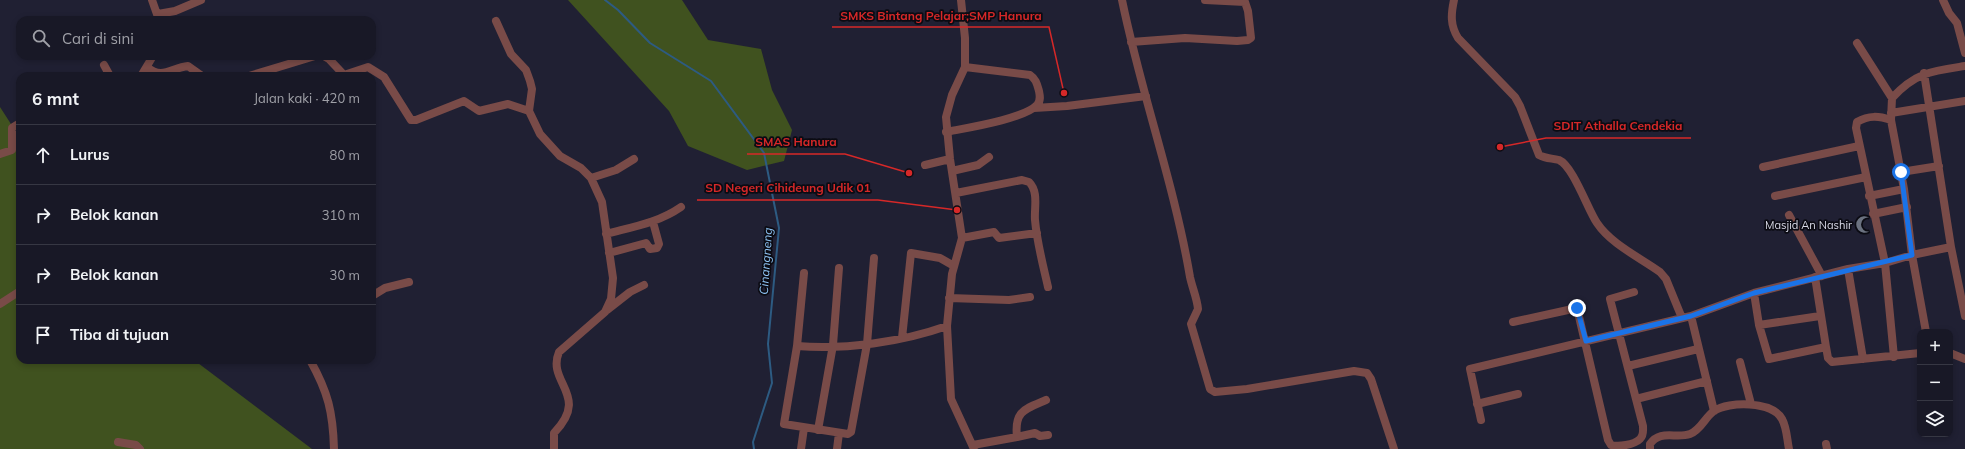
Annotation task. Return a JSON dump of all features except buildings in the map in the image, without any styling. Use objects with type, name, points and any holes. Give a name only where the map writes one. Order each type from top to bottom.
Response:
[{"type":"street","points":[[152,0],[159,16]]},
{"type":"street","points":[[162,16],[201,0]]},
{"type":"street","points":[[961,0],[965,38],[965,67],[947,109],[946,132],[962,238],[954,266],[949,298],[947,326],[951,399],[973,447],[1035,433],[1040,436],[1048,435]]},
{"type":"street","points":[[1122,0],[1131,42],[1184,240],[1191,282],[1198,305],[1197,312],[1191,324],[1210,390],[1215,392],[1247,389],[1354,371],[1367,373],[1371,378],[1394,449]]},
{"type":"street","points":[[1131,42],[1184,38],[1237,41],[1248,40],[1251,38],[1248,11],[1245,2],[1205,0]]},
{"type":"street","points":[[1454,0],[1452,16],[1453,30],[1458,38],[1515,98],[1520,106],[1539,155],[1547,159],[1559,160],[1565,166],[1579,187],[1596,223],[1605,233],[1660,272],[1666,279],[1682,318]]},
{"type":"street","points":[[1943,0],[1956,23],[1965,53]]},
{"type":"street","points":[[496,20],[511,54],[526,70],[532,89],[529,111],[540,134],[551,148],[560,156],[581,168],[590,178],[602,202],[613,278],[613,292],[605,312]]},
{"type":"street","points":[[1857,43],[1892,98],[1891,116],[1907,207],[1912,255],[1925,329]]},
{"type":"street","points":[[144,72],[151,60]]},
{"type":"street","points":[[262,72],[302,60]]},
{"type":"street","points":[[330,60],[341,72]]},
{"type":"street","points":[[104,65],[108,72]]},
{"type":"street","points":[[166,72],[188,66],[196,72]]},
{"type":"street","points":[[1892,98],[1907,84],[1924,73],[1965,66]]},
{"type":"street","points":[[147,67],[153,72]]},
{"type":"street","points":[[353,72],[368,67],[384,77],[411,120],[416,120],[464,101],[479,111],[508,104],[529,111]]},
{"type":"street","points":[[965,67],[1030,75],[1036,81],[1041,99],[1034,108]]},
{"type":"street","points":[[1924,73],[1951,247],[1965,316]]},
{"type":"street","points":[[946,132],[1010,118],[1034,108],[1067,106],[1146,96]]},
{"type":"street","points":[[1894,357],[1885,263],[1859,146],[1856,128],[1857,122],[1874,116],[1891,116],[1929,106],[1965,101]]},
{"type":"street","points":[[0,154],[12,150],[12,128],[16,126]]},
{"type":"street","points":[[1763,167],[1859,146]]},
{"type":"street","points":[[952,171],[978,165],[989,158]]},
{"type":"street","points":[[590,178],[616,170],[634,159]]},
{"type":"street","points":[[925,164],[950,159]]},
{"type":"street","points":[[1901,172],[1939,166]]},
{"type":"street","points":[[1775,196],[1866,177]]},
{"type":"street","points":[[956,193],[1026,180],[1031,184],[1036,203],[1035,220],[1037,233],[1048,287]]},
{"type":"street","points":[[1869,196],[1904,188]]},
{"type":"street","points":[[606,234],[653,222],[667,216],[681,207]]},
{"type":"street","points":[[1873,214],[1907,207]]},
{"type":"street","points":[[1789,215],[1818,277],[1820,316],[1828,358],[1832,362],[1894,357],[1917,353]]},
{"type":"street","points":[[609,253],[646,243],[650,249],[657,248],[659,244],[653,222]]},
{"type":"street","points":[[962,238],[994,232],[999,238],[1037,233]]},
{"type":"street","points":[[1481,420],[1476,404],[1470,369],[1619,332],[1691,316],[1754,293],[1848,269],[1885,263],[1912,255],[1951,247]]},
{"type":"street","points":[[902,338],[911,253],[940,258],[954,266]]},
{"type":"street","points":[[804,273],[797,346],[784,424],[848,434],[853,428],[867,344],[874,258]]},
{"type":"street","points":[[818,430],[833,345],[839,268]]},
{"type":"street","points":[[1848,269],[1863,359]]},
{"type":"street","points":[[376,294],[385,288],[409,282]]},
{"type":"street","points":[[554,449],[554,433],[566,420],[569,407],[557,367],[557,357],[559,352],[630,292],[644,285]]},
{"type":"street","points":[[1513,322],[1577,308],[1586,341],[1608,440],[1611,445],[1617,446],[1640,439],[1643,433],[1643,426],[1610,299],[1634,292]]},
{"type":"street","points":[[1754,293],[1759,325],[1769,359],[1826,347]]},
{"type":"street","points":[[0,304],[16,294]]},
{"type":"street","points":[[949,298],[1009,300],[1030,297]]},
{"type":"street","points":[[1691,316],[1714,411]]},
{"type":"street","points":[[1759,325],[1820,316]]},
{"type":"street","points":[[797,346],[867,344],[923,334],[947,326]]},
{"type":"street","points":[[1628,366],[1698,349]]},
{"type":"street","points":[[1953,354],[1965,359]]},
{"type":"street","points":[[1740,362],[1751,404]]},
{"type":"street","points":[[312,364],[331,406],[334,449]]},
{"type":"street","points":[[1636,399],[1707,381]]},
{"type":"street","points":[[1476,404],[1518,394]]},
{"type":"street","points":[[1017,437],[1016,423],[1020,414],[1046,400]]},
{"type":"street","points":[[1650,449],[1652,440],[1660,435],[1690,434],[1699,428],[1714,411],[1751,404],[1777,412],[1783,420],[1789,449]]},
{"type":"street","points":[[801,449],[804,428]]},
{"type":"street","points":[[837,449],[839,433]]},
{"type":"street","points":[[118,442],[136,445],[140,449]]},
{"type":"green space","points":[[568,0],[682,0],[708,40],[761,49],[772,90],[792,130],[784,161],[747,170],[688,146],[669,111]]},
{"type":"green space","points":[[0,107],[16,132],[16,364],[199,364],[312,449],[0,449]]},
{"type":"waterway","name":"Cinangneng","points":[[605,0],[618,10],[650,43],[711,81],[764,153],[779,228],[768,344],[772,383],[753,442],[754,449]]},
{"type":"place","name":"SMKS Bintang Pelajar;SMP Hanura","points":[[1064,93]]},
{"type":"place","name":"SDIT Athalla Cendekia","points":[[1500,147]]},
{"type":"place","name":"SMAS Hanura","points":[[909,173]]},
{"type":"place","name":"SD Negeri Cihideung Udik 01","points":[[957,210]]},
{"type":"place","name":"Masjid An Nashir","points":[[1865,225]]},
{"type":"route","points":[[1577,308],[1586,341],[1691,316],[1754,293],[1848,269],[1885,263],[1912,255],[1907,207],[1901,172]]}]
